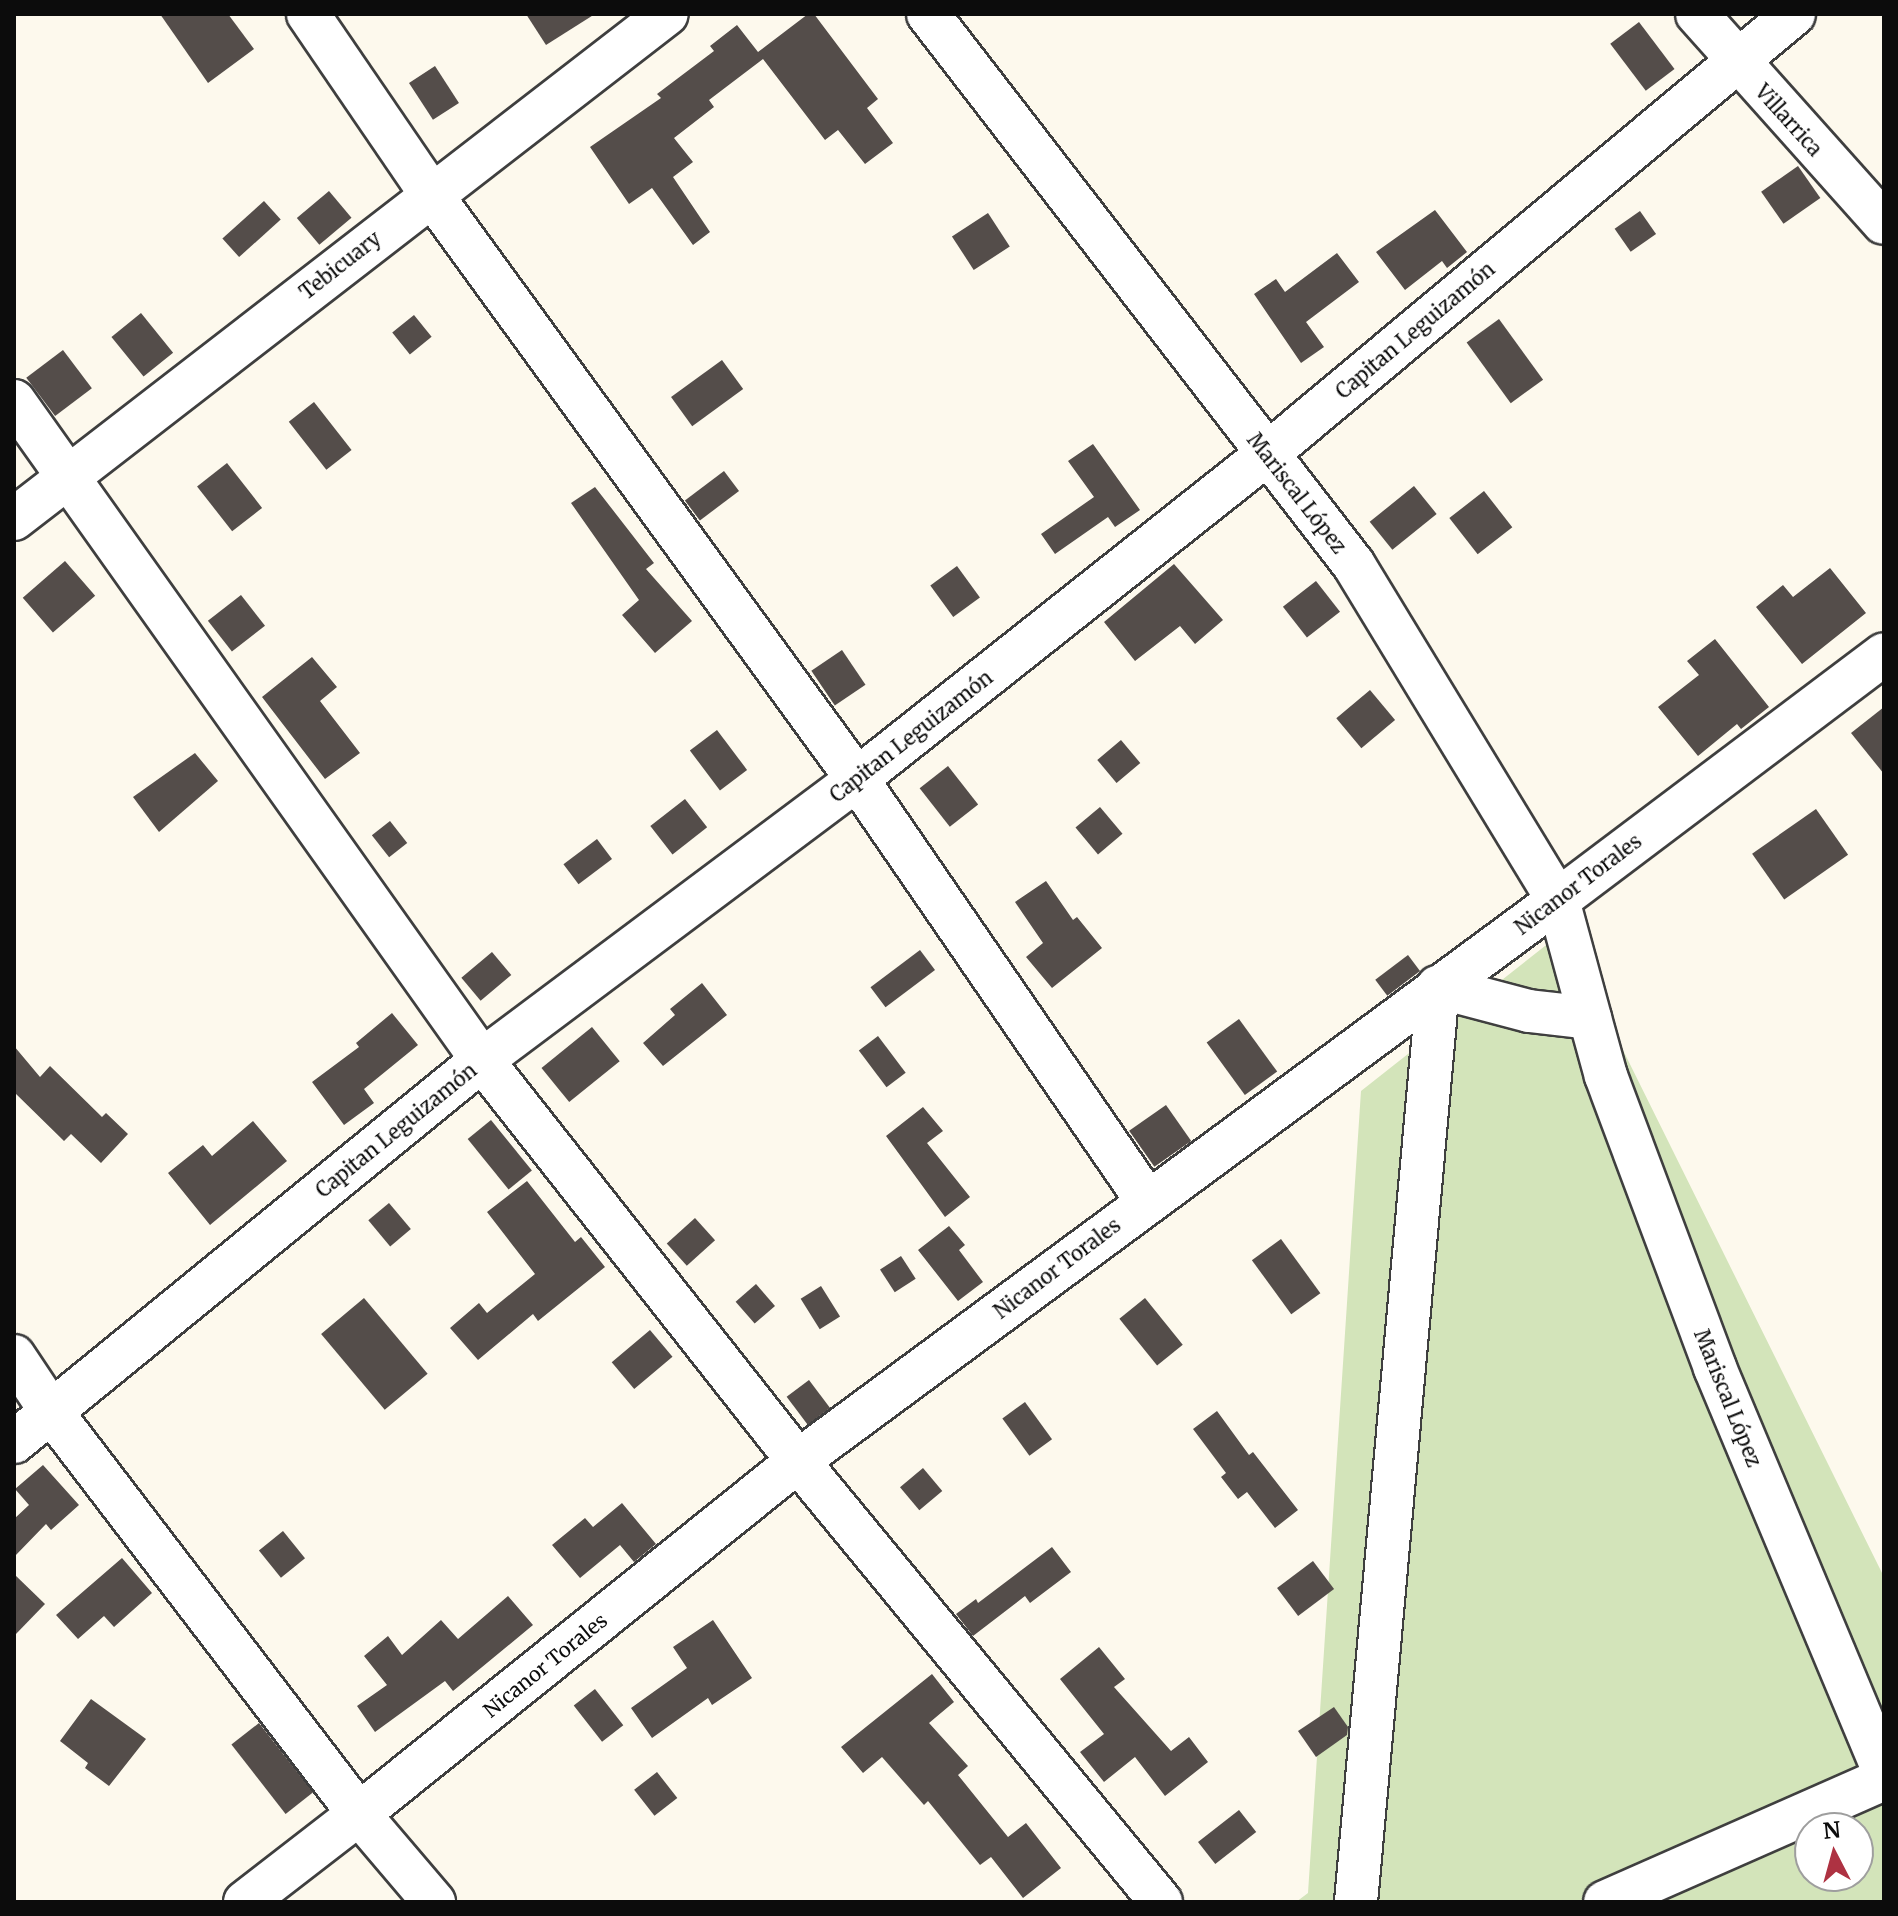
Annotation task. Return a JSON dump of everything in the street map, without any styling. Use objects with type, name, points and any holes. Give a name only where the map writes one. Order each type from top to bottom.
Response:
[{"type":"street","points":[[308,14],[431,194],[857,779],[1147,1201]]},
{"type":"street","name":"Tebicuary","points":[[14,519],[667,14]]},
{"type":"street","name":"Mariscal López","points":[[928,14],[1354,565],[1558,900],[1606,1076],[1715,1368],[1884,1772]]},
{"type":"street","name":"Villarrica","points":[[1697,14],[1884,223]]},
{"type":"street","name":"Capitan Leguizamón","points":[[14,1442],[482,1060],[857,779],[1266,455],[1794,14]]},
{"type":"street","points":[[14,401],[482,1060],[798,1461],[1161,1902]]},
{"type":"street","name":"Nicanor Torales","points":[[245,1902],[798,1461],[1558,900],[1884,654]]},
{"type":"street","points":[[1356,1902],[1438,987],[1529,1011],[1590,1018]]},
{"type":"street","points":[[14,1356],[50,1410],[359,1814],[434,1902]]},
{"type":"street","points":[[1605,1902],[1884,1779]]},
{"type":"green space","points":[[1564,931],[1884,1577],[1884,1902],[1296,1902],[1308,1893],[1361,1091]]},
{"type":"building","points":[[160,14],[228,14],[254,49],[208,83]]},
{"type":"building","points":[[526,14],[595,14],[546,45]]},
{"type":"building","points":[[808,14],[814,14],[878,99],[867,108],[893,143],[865,164],[838,130],[825,140],[763,59],[709,100],[714,107],[674,138],[693,162],[673,177],[710,232],[693,245],[652,188],[629,204],[590,147],[661,98],[657,94],[714,51],[710,46],[737,25],[758,52]]},
{"type":"building","points":[[1639,22],[1675,69],[1646,91],[1610,44]]},
{"type":"building","points":[[435,66],[459,103],[433,120],[409,83]]},
{"type":"building","points":[[1798,166],[1820,198],[1784,224],[1761,192]]},
{"type":"building","points":[[329,191],[351,218],[319,245],[297,218]]},
{"type":"building","points":[[264,201],[281,220],[239,257],[222,238]]},
{"type":"building","points":[[1435,210],[1467,252],[1447,268],[1442,261],[1405,290],[1376,252]]},
{"type":"building","points":[[1640,211],[1656,234],[1631,252],[1615,229]]},
{"type":"building","points":[[988,213],[1010,247],[974,270],[952,236]]},
{"type":"building","points":[[1337,253],[1359,282],[1306,322],[1324,347],[1301,363],[1254,294],[1276,279],[1285,292]]},
{"type":"building","points":[[141,313],[173,353],[144,377],[111,337]]},
{"type":"building","points":[[414,315],[432,337],[410,354],[392,333]]},
{"type":"building","points":[[1499,319],[1543,380],[1511,403],[1467,343]]},
{"type":"building","points":[[63,350],[92,388],[55,416],[26,378]]},
{"type":"building","points":[[722,360],[743,389],[692,426],[671,397]]},
{"type":"building","points":[[314,402],[352,450],[326,470],[289,422]]},
{"type":"building","points":[[1093,444],[1140,510],[1115,527],[1108,517],[1055,554],[1041,534],[1094,497],[1068,461]]},
{"type":"building","points":[[227,463],[262,508],[232,531],[197,486]]},
{"type":"building","points":[[724,471],[739,491],[700,520],[685,500]]},
{"type":"building","points":[[1414,486],[1437,514],[1392,550],[1370,522]]},
{"type":"building","points":[[595,487],[654,563],[646,569],[692,621],[655,653],[622,615],[639,600],[571,503]]},
{"type":"building","points":[[1484,491],[1512,527],[1478,554],[1449,518]]},
{"type":"building","points":[[65,561],[95,596],[53,632],[23,598]]},
{"type":"building","points":[[1174,564],[1223,620],[1195,644],[1180,626],[1135,661],[1104,622]]},
{"type":"building","points":[[957,566],[980,598],[953,617],[930,585]]},
{"type":"building","points":[[1830,568],[1866,613],[1802,664],[1756,607],[1783,585],[1793,597]]},
{"type":"building","points":[[1316,581],[1340,612],[1307,638],[1283,607]]},
{"type":"building","points":[[241,595],[265,626],[232,652],[208,621]]},
{"type":"building","points":[[1715,639],[1769,707],[1741,729],[1737,724],[1698,756],[1658,707],[1699,675],[1687,661]]},
{"type":"building","points":[[842,650],[865,685],[835,706],[811,671]]},
{"type":"building","points":[[312,657],[337,687],[320,701],[360,753],[325,779],[262,697]]},
{"type":"building","points":[[1370,690],[1395,720],[1361,748],[1336,718]]},
{"type":"building","points":[[1884,707],[1884,774],[1851,733]]},
{"type":"building","points":[[717,730],[747,770],[720,790],[690,750]]},
{"type":"building","points":[[1121,740],[1140,763],[1117,783],[1097,760]]},
{"type":"building","points":[[195,753],[218,781],[159,832],[133,797]]},
{"type":"building","points":[[948,766],[978,805],[950,827],[920,788]]},
{"type":"building","points":[[685,799],[707,827],[672,854],[650,826]]},
{"type":"building","points":[[1100,807],[1122,834],[1098,854],[1075,828]]},
{"type":"building","points":[[1816,809],[1848,855],[1784,900],[1752,854]]},
{"type":"building","points":[[390,821],[407,843],[389,857],[372,835]]},
{"type":"building","points":[[597,839],[612,859],[579,884],[563,864]]},
{"type":"building","points":[[1046,881],[1073,920],[1077,917],[1102,948],[1052,988],[1026,957],[1043,943],[1015,902]]},
{"type":"building","points":[[920,950],[935,970],[886,1007],[870,987]]},
{"type":"building","points":[[492,952],[511,975],[481,1001],[461,978]]},
{"type":"building","points":[[1408,955],[1420,971],[1387,996],[1375,980]]},
{"type":"building","points":[[702,983],[727,1015],[663,1066],[643,1043],[675,1015],[670,1009]]},
{"type":"building","points":[[392,1013],[418,1045],[364,1089],[374,1103],[344,1125],[312,1082],[359,1047],[356,1043]]},
{"type":"building","points":[[1239,1019],[1277,1072],[1245,1095],[1207,1043]]},
{"type":"building","points":[[592,1027],[620,1061],[569,1102],[541,1068]]},
{"type":"building","points":[[878,1036],[906,1073],[887,1087],[859,1050]]},
{"type":"building","points":[[14,1046],[40,1077],[50,1066],[102,1117],[106,1113],[128,1134],[101,1163],[71,1134],[64,1141],[14,1092]]},
{"type":"building","points":[[1166,1105],[1191,1141],[1154,1167],[1129,1131]]},
{"type":"building","points":[[923,1107],[943,1131],[927,1143],[970,1197],[945,1217],[886,1136]]},
{"type":"building","points":[[491,1120],[532,1171],[509,1189],[468,1139]]},
{"type":"building","points":[[253,1121],[287,1161],[210,1225],[168,1173],[203,1145],[212,1156]]},
{"type":"building","points":[[527,1181],[575,1242],[581,1237],[605,1267],[538,1321],[533,1314],[478,1360],[450,1328],[479,1303],[487,1313],[535,1274],[487,1212]]},
{"type":"building","points":[[389,1203],[411,1229],[390,1246],[368,1220]]},
{"type":"building","points":[[695,1218],[715,1240],[687,1266],[667,1243]]},
{"type":"building","points":[[949,1226],[965,1245],[959,1250],[983,1282],[958,1301],[918,1250]]},
{"type":"building","points":[[1281,1239],[1320,1293],[1291,1314],[1252,1260]]},
{"type":"building","points":[[901,1256],[916,1279],[895,1292],[880,1270]]},
{"type":"building","points":[[756,1284],[775,1306],[755,1324],[736,1302]]},
{"type":"building","points":[[821,1286],[840,1317],[820,1329],[801,1299]]},
{"type":"building","points":[[364,1298],[428,1374],[385,1410],[321,1334]]},
{"type":"building","points":[[1145,1298],[1183,1345],[1157,1365],[1119,1319]]},
{"type":"building","points":[[650,1330],[672,1357],[634,1389],[612,1362]]},
{"type":"building","points":[[809,1380],[830,1408],[808,1425],[787,1397]]},
{"type":"building","points":[[1025,1402],[1052,1439],[1029,1456],[1002,1418]]},
{"type":"building","points":[[1217,1411],[1249,1455],[1253,1452],[1298,1510],[1275,1528],[1247,1492],[1238,1499],[1221,1477],[1226,1473],[1193,1429]]},
{"type":"building","points":[[43,1465],[79,1505],[51,1530],[46,1524],[14,1557],[14,1519],[29,1505],[15,1489]]},
{"type":"building","points":[[923,1468],[942,1491],[919,1510],[900,1487]]},
{"type":"building","points":[[622,1503],[656,1544],[634,1562],[620,1545],[580,1578],[552,1545],[585,1518],[593,1527]]},
{"type":"building","points":[[283,1531],[305,1558],[281,1578],[259,1551]]},
{"type":"building","points":[[1052,1547],[1071,1572],[1030,1603],[1025,1596],[973,1636],[956,1614],[976,1599],[978,1603]]},
{"type":"building","points":[[122,1558],[152,1593],[114,1627],[104,1616],[78,1639],[56,1615]]},
{"type":"building","points":[[1313,1561],[1334,1589],[1298,1616],[1277,1588]]},
{"type":"building","points":[[14,1574],[45,1604],[14,1636]]},
{"type":"building","points":[[508,1596],[533,1625],[453,1691],[445,1681],[375,1732],[357,1706],[387,1685],[364,1656],[388,1636],[402,1655],[441,1620],[458,1639]]},
{"type":"building","points":[[713,1620],[752,1678],[712,1705],[708,1698],[652,1738],[631,1708],[687,1668],[673,1647]]},
{"type":"building","points":[[1099,1647],[1125,1679],[1114,1687],[1171,1751],[1189,1737],[1208,1762],[1165,1796],[1135,1757],[1104,1782],[1080,1752],[1104,1734],[1060,1679]]},
{"type":"building","points":[[932,1674],[954,1702],[929,1723],[968,1766],[958,1775],[1008,1837],[1026,1823],[1061,1868],[1023,1898],[991,1857],[980,1865],[928,1801],[924,1805],[882,1757],[863,1773],[841,1747]]},
{"type":"building","points":[[595,1689],[623,1725],[602,1742],[574,1706]]},
{"type":"building","points":[[91,1699],[146,1739],[109,1786],[85,1768],[88,1763],[60,1741]]},
{"type":"building","points":[[1334,1707],[1348,1727],[1347,1735],[1316,1757],[1298,1731]]},
{"type":"building","points":[[259,1723],[313,1792],[286,1814],[231,1745]]},
{"type":"building","points":[[657,1772],[677,1798],[654,1816],[634,1790]]},
{"type":"building","points":[[1239,1810],[1256,1832],[1215,1864],[1198,1842]]}]
